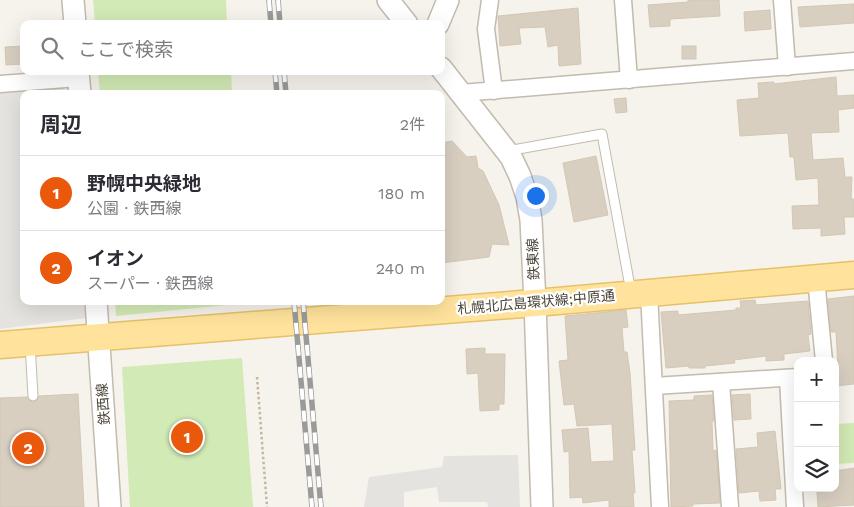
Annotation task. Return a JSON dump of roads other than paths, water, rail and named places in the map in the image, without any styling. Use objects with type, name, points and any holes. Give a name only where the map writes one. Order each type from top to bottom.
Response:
[{"type":"main road","name":"札幌北広島環状線;中原通","points":[[0,345],[535,303],[854,275]]},
{"type":"street","points":[[73,0],[75,20]]},
{"type":"street","points":[[388,0],[403,20]]},
{"type":"street","points":[[440,20],[448,0]]},
{"type":"street","points":[[490,0],[486,29],[494,91]]},
{"type":"street","points":[[623,0],[629,80]]},
{"type":"street","points":[[782,0],[787,67]]},
{"type":"street","points":[[461,93],[854,61]]},
{"type":"street","name":"鉄東線","points":[[445,73],[506,152],[520,176],[527,198],[531,220],[542,507]]},
{"type":"street","points":[[0,84],[79,81]]},
{"type":"street","points":[[816,278],[824,357]]},
{"type":"street","points":[[640,294],[654,386],[660,507]]},
{"type":"street","name":"鉄西線","points":[[96,305],[110,507]]},
{"type":"street","points":[[654,386],[793,377],[796,507]]},
{"type":"street","points":[[721,382],[730,507]]},
{"type":"lane","points":[[506,152],[602,134],[640,294]]},
{"type":"lane","points":[[30,343],[33,396]]},
{"type":"railway","points":[[269,0],[271,20]]},
{"type":"railway","points":[[278,0],[280,20]]},
{"type":"railway","points":[[275,75],[277,90]]},
{"type":"railway","points":[[284,75],[286,90]]},
{"type":"railway","points":[[294,305],[312,507]]},
{"type":"railway","points":[[303,305],[321,507]]},
{"type":"place","name":"野幌中央緑地","points":[[187,437]]},
{"type":"place","name":"イオン","points":[[28,448]]}]
